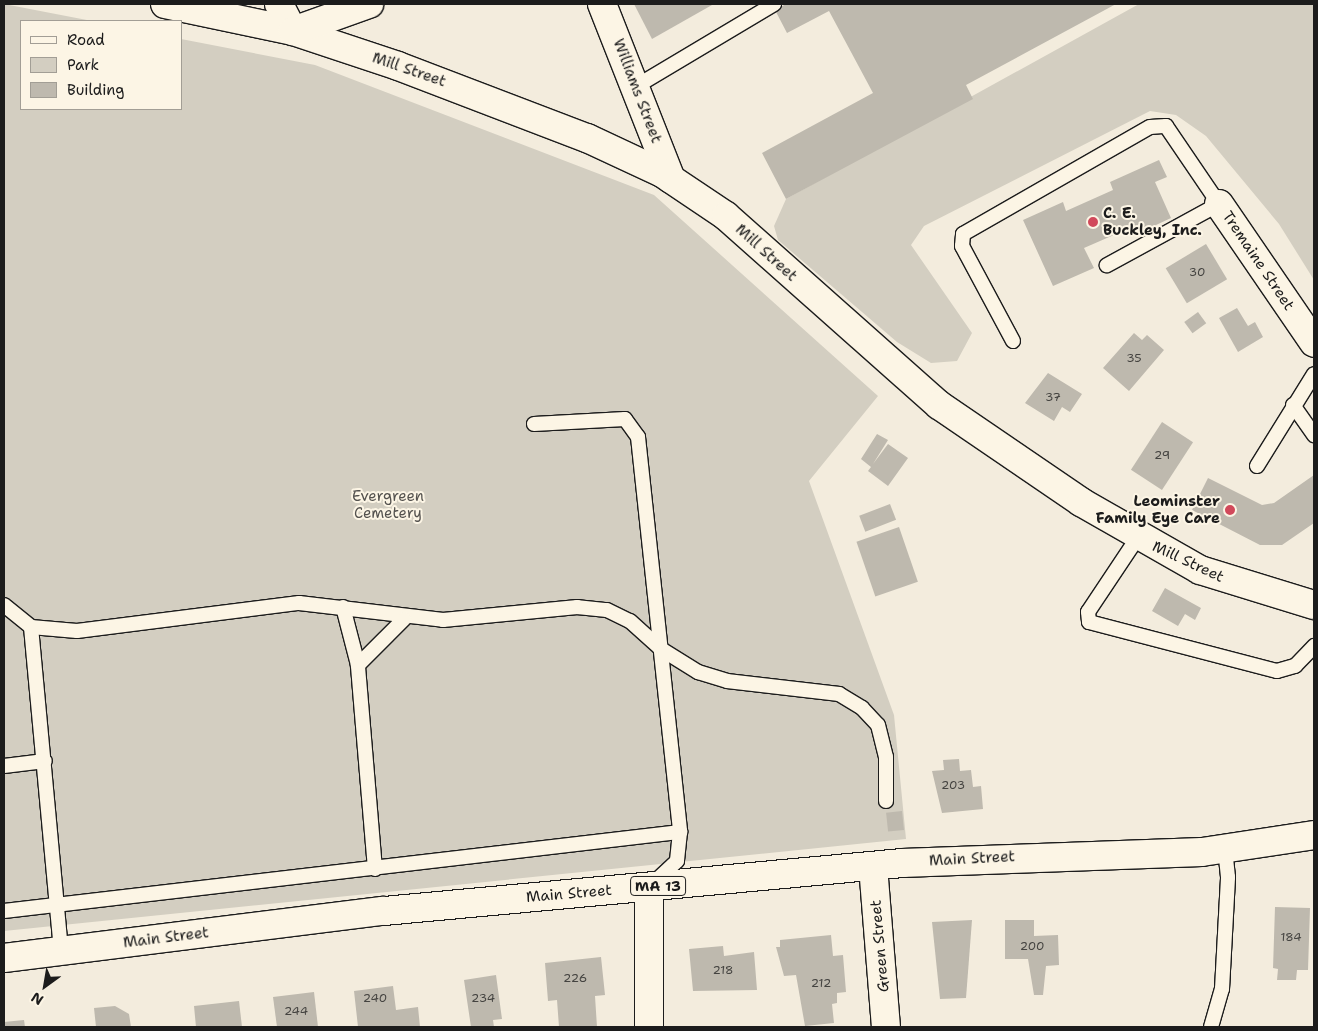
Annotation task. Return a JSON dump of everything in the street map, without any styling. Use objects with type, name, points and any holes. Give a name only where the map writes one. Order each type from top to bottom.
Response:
[{"type":"main road","name":"Mill Street","points":[[165,4],[293,31],[466,90],[588,138],[671,179],[726,216],[939,405],[1138,537],[1200,570],[1314,604]]},
{"type":"main road","points":[[279,4],[293,31],[369,4]]},
{"type":"main road","name":"Williams Street","points":[[602,4],[671,179]]},
{"type":"main road","name":"Tremaine Street","points":[[1219,204],[1314,343]]},
{"type":"main road","name":"Main Street","points":[[4,958],[384,911],[874,866],[1225,849],[1314,835]]},
{"type":"main road","name":"Green Street","points":[[874,866],[886,1027]]},
{"type":"main road","points":[[649,887],[649,1027]]},
{"type":"lane","points":[[635,88],[774,4]]},
{"type":"lane","points":[[1013,341],[962,246],[964,234],[1159,125],[1173,132],[1219,204],[1107,265]]},
{"type":"lane","points":[[1257,466],[1293,405],[1314,374]]},
{"type":"lane","points":[[1293,405],[1314,435]]},
{"type":"lane","points":[[534,424],[625,419],[638,437],[680,832],[676,861],[649,887]]},
{"type":"lane","points":[[1138,537],[1088,612],[1089,622],[1278,671],[1295,666],[1314,646]]},
{"type":"lane","points":[[4,605],[31,627],[77,631],[299,603],[342,607],[404,619],[443,620],[576,607],[606,610],[630,621],[661,649],[698,672],[728,681],[839,694],[862,708],[878,725],[886,757],[886,800]]},
{"type":"lane","points":[[342,607],[358,664],[375,870]]},
{"type":"lane","points":[[358,664],[404,619]]},
{"type":"lane","points":[[31,627],[45,761],[61,951]]},
{"type":"lane","points":[[4,766],[45,761]]},
{"type":"lane","points":[[4,911],[375,870],[680,832]]},
{"type":"lane","points":[[1211,1027],[1222,989],[1228,877],[1225,849]]},
{"type":"green space","name":"Evergreen Cemetery","points":[[4,4],[87,20],[20,20],[20,110],[182,110],[182,39],[315,65],[654,195],[878,396],[809,481],[894,715],[906,839],[4,931]]},
{"type":"green space","points":[[1139,4],[1314,4],[1314,280],[1279,224],[1206,136],[1176,115],[1150,111],[924,226],[911,245],[972,333],[957,361],[931,363],[897,342],[778,240],[774,226],[786,199]]},
{"type":"building","points":[[634,4],[711,4],[712,5],[652,39]]},
{"type":"building","points":[[786,4],[1116,4],[966,85],[973,99],[786,199],[762,153],[873,93],[829,11],[787,33],[775,10]]},
{"type":"building","name":"C. E. Buckley, Inc.","points":[[1159,160],[1167,177],[1155,182],[1171,218],[1156,225],[1159,233],[1148,238],[1144,229],[1126,237],[1123,231],[1084,248],[1094,268],[1053,286],[1023,220],[1063,202],[1066,211],[1113,190],[1110,182]]},
{"type":"building","points":[[1206,244],[1227,279],[1187,303],[1166,268]]},
{"type":"building","points":[[1237,308],[1248,326],[1255,322],[1263,337],[1238,352],[1219,318]]},
{"type":"building","points":[[1198,312],[1206,323],[1192,333],[1184,322]]},
{"type":"building","points":[[1134,333],[1142,340],[1147,335],[1164,350],[1129,391],[1103,368]]},
{"type":"building","points":[[1048,373],[1082,394],[1070,412],[1062,407],[1054,421],[1025,403]]},
{"type":"building","points":[[1162,422],[1193,442],[1162,490],[1131,470]]},
{"type":"building","points":[[877,434],[888,440],[873,464],[888,444],[908,458],[888,486],[868,471],[871,467],[861,459]]},
{"type":"building","points":[[1314,475],[1314,523],[1282,545],[1260,545],[1192,510],[1208,478],[1262,505],[1274,503]]},
{"type":"building","points":[[890,504],[896,520],[865,532],[859,516]]},
{"type":"building","points":[[899,527],[918,582],[875,596],[856,542]]},
{"type":"building","points":[[1165,588],[1201,608],[1195,620],[1185,614],[1178,626],[1152,611]]},
{"type":"building","points":[[959,759],[960,771],[971,770],[973,787],[981,786],[983,809],[942,813],[932,771],[944,770],[943,760]]},
{"type":"building","points":[[902,811],[904,830],[888,832],[886,813]]},
{"type":"building","points":[[1275,907],[1310,908],[1308,970],[1297,970],[1296,980],[1277,980],[1278,969],[1273,968]]},
{"type":"building","points":[[972,920],[966,998],[940,999],[932,922]]},
{"type":"building","points":[[1005,920],[1034,920],[1034,936],[1058,935],[1059,965],[1046,966],[1043,995],[1034,995],[1028,959],[1005,959]]},
{"type":"building","points":[[831,935],[833,956],[843,955],[846,992],[837,993],[837,1003],[832,1004],[834,1023],[805,1026],[796,975],[784,976],[776,947],[780,947],[780,940]]},
{"type":"building","points":[[723,946],[724,956],[754,952],[757,990],[693,991],[689,949]]},
{"type":"building","points":[[601,957],[605,995],[595,996],[597,1027],[559,1027],[557,1000],[548,1001],[545,963]]},
{"type":"building","points":[[496,975],[502,1019],[493,1020],[494,1027],[471,1027],[464,980]]},
{"type":"building","points":[[393,986],[396,1010],[418,1007],[420,1027],[358,1027],[354,991]]},
{"type":"building","points":[[314,992],[318,1027],[277,1027],[273,997]]},
{"type":"building","points":[[239,1001],[242,1027],[196,1027],[194,1006]]},
{"type":"building","points":[[115,1006],[129,1014],[131,1027],[96,1027],[94,1008]]},
{"type":"building","points":[[24,1020],[25,1027],[4,1027],[4,1022]]},
{"type":"place","name":"C. E. Buckley, Inc.","points":[[1093,222]]},
{"type":"place","name":"Leominster Family Eye Care","points":[[1230,510]]}]
